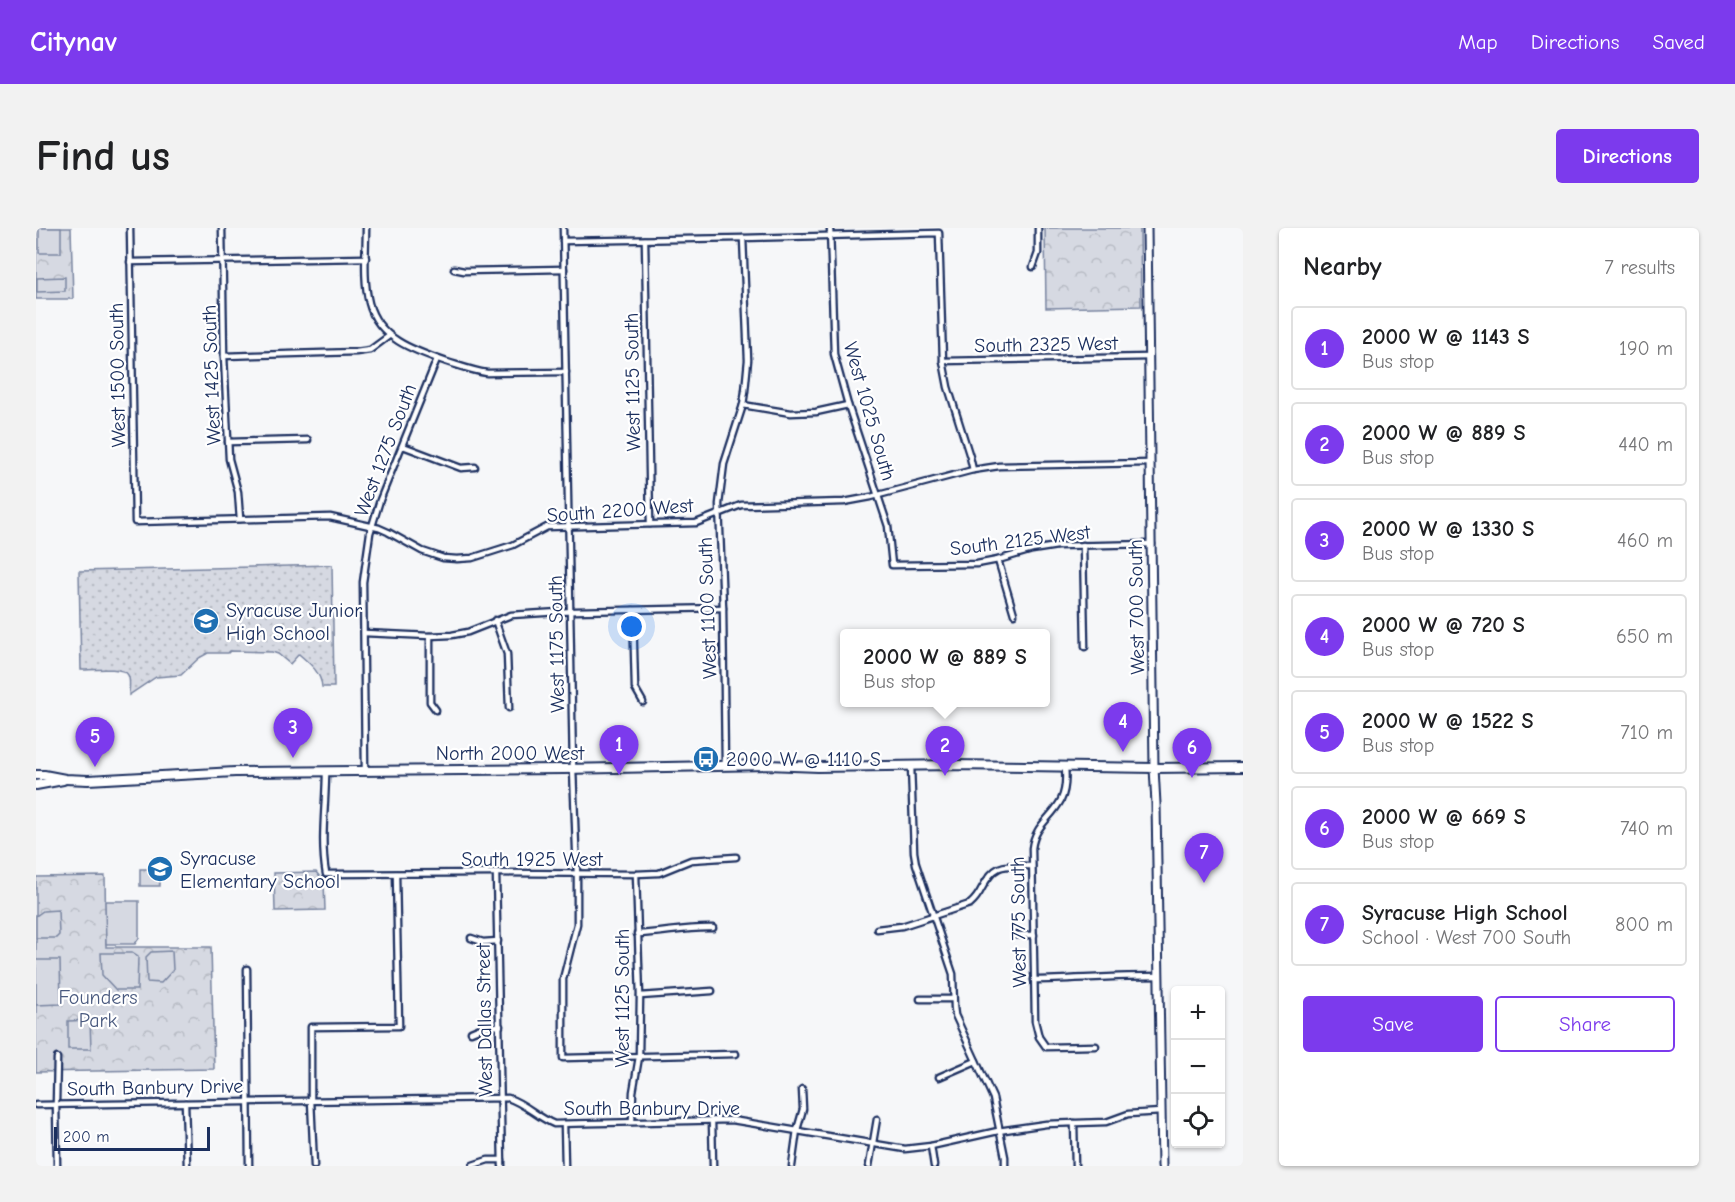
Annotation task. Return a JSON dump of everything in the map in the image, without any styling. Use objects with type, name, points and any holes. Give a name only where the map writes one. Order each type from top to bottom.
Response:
[{"type":"main road","name":"North 2000 West","points":[[65,779],[125,779],[200,773],[725,765],[1243,767]]},
{"type":"main road","points":[[36,775],[44,774],[65,779]]},
{"type":"main road","points":[[36,785],[65,779]]},
{"type":"street","name":"West 1500 South","points":[[130,228],[135,522]]},
{"type":"street","name":"West 1425 South","points":[[222,228],[224,356],[229,459],[238,492],[240,519]]},
{"type":"street","points":[[366,228],[369,304],[377,322],[389,336],[399,343],[437,359],[474,371],[487,373],[566,372]]},
{"type":"street","name":"West 1175 South","points":[[562,228],[577,874],[577,924],[562,979],[563,1058],[639,1057]]},
{"type":"street","name":"West 1025 South","points":[[830,228],[834,354],[848,405],[888,526],[891,565]]},
{"type":"street","points":[[1033,267],[1038,253],[1038,228]]},
{"type":"street","name":"West 700 South","points":[[1147,228],[1162,1166]]},
{"type":"street","points":[[563,241],[939,233],[943,361],[948,387],[973,470]]},
{"type":"street","name":"West 1100 South","points":[[725,765],[719,513],[724,464],[746,391],[748,360],[743,238]]},
{"type":"street","name":"West 1125 South","points":[[645,240],[650,524]]},
{"type":"street","points":[[130,262],[366,258]]},
{"type":"street","points":[[454,269],[464,271],[564,269]]},
{"type":"street","points":[[224,356],[356,352],[370,350],[389,336]]},
{"type":"street","name":"South 2325 West","points":[[943,361],[1149,357]]},
{"type":"street","name":"West 1275 South","points":[[365,770],[363,582],[372,526],[380,500],[437,359]]},
{"type":"street","points":[[742,405],[791,413],[848,405]]},
{"type":"street","points":[[228,442],[308,440]]},
{"type":"street","points":[[403,446],[461,468],[474,467]]},
{"type":"street","name":"South 2200 West","points":[[135,522],[330,517],[372,526],[422,551],[457,560],[486,555],[513,545],[547,527],[696,523],[741,505],[843,502],[973,470],[999,466],[1150,463]]},
{"type":"street","name":"South 2125 West","points":[[891,565],[977,564],[1057,546],[1152,544]]},
{"type":"street","points":[[1083,545],[1085,647]]},
{"type":"street","points":[[998,560],[1014,614]]},
{"type":"street","points":[[364,633],[452,635],[468,632],[512,615],[570,611],[723,608]]},
{"type":"street","points":[[633,610],[635,688],[643,702]]},
{"type":"street","points":[[495,620],[507,654],[509,708]]},
{"type":"street","points":[[430,636],[430,702],[436,710]]},
{"type":"street","points":[[911,766],[914,852],[919,875],[952,974],[956,1015],[993,1098],[1005,1166]]},
{"type":"street","name":"West 775 South","points":[[1065,768],[1066,782],[1060,801],[1042,823],[1034,837],[1032,848],[1035,1021],[1039,1037],[1046,1047],[1096,1046]]},
{"type":"street","name":"South 1925 West","points":[[326,771],[323,817],[326,874],[636,874],[659,873],[691,860],[736,857]]},
{"type":"street","points":[[877,929],[902,926],[973,902],[990,873],[997,868],[1032,866]]},
{"type":"street","name":"West Dallas Street","points":[[496,873],[502,1166]]},
{"type":"street","points":[[314,1166],[311,1027],[399,1026],[396,874]]},
{"type":"street","name":"West 1125 South","points":[[632,1121],[633,1092],[639,1057],[640,996],[636,874]]},
{"type":"street","points":[[638,934],[660,933],[681,928],[713,928]]},
{"type":"street","points":[[1016,935],[1034,935]]},
{"type":"street","points":[[471,938],[483,942],[498,941]]},
{"type":"street","points":[[247,969],[249,1166]]},
{"type":"street","points":[[1034,980],[1159,976]]},
{"type":"street","points":[[640,996],[712,991]]},
{"type":"street","points":[[920,999],[953,999]]},
{"type":"street","points":[[471,1032],[483,1027],[500,1026]]},
{"type":"street","points":[[639,1057],[736,1054]]},
{"type":"street","points":[[57,1059],[57,1166]]},
{"type":"street","points":[[939,1077],[976,1061]]},
{"type":"street","points":[[792,1166],[797,1130],[803,1109],[802,1089]]},
{"type":"street","name":"South Banbury Drive","points":[[36,1105],[501,1098],[518,1101],[544,1120],[554,1124],[732,1120],[905,1149],[1046,1124],[1106,1122],[1128,1114],[1161,1112]]},
{"type":"street","points":[[185,1103],[187,1166]]},
{"type":"street","points":[[868,1166],[877,1119]]},
{"type":"street","points":[[712,1121],[713,1166]]},
{"type":"street","points":[[1074,1123],[1075,1166]]},
{"type":"street","points":[[564,1125],[565,1166]]},
{"type":"street","points":[[931,1146],[934,1166]]},
{"type":"street","points":[[473,1165],[488,1160],[502,1160]]},
{"type":"green space","points":[[36,228],[71,228],[73,299],[36,299]]},
{"type":"green space","points":[[39,228],[61,228],[61,253],[39,253]]},
{"type":"green space","points":[[1045,228],[1140,228],[1141,306],[1046,308]]},
{"type":"green space","points":[[65,277],[65,291],[37,292],[37,278]]},
{"type":"green space","points":[[332,565],[334,687],[322,687],[317,672],[299,654],[290,664],[272,652],[208,653],[199,658],[181,675],[156,677],[129,695],[129,679],[125,672],[114,669],[81,670],[79,571]]},
{"type":"green space","points":[[140,869],[160,869],[160,886],[140,886]]},
{"type":"green space","points":[[316,872],[324,882],[325,910],[275,911],[274,873]]},
{"type":"green space","name":"Founders Park","points":[[105,876],[106,947],[211,947],[214,1069],[36,1072],[36,877]]},
{"type":"green space","points":[[105,901],[139,901],[139,938],[135,944],[106,944]]},
{"type":"green space","points":[[58,910],[59,935],[56,938],[36,938],[36,916],[43,911]]},
{"type":"green space","points":[[172,951],[173,970],[161,983],[147,982],[146,957],[151,952]]},
{"type":"green space","points":[[101,953],[132,953],[138,957],[137,990],[116,990],[102,975]]},
{"type":"green space","points":[[36,960],[60,960],[61,1004],[36,1005]]},
{"type":"green space","points":[[90,1020],[91,1049],[68,1049],[68,1021]]},
{"type":"place","name":"Syracuse Junior High School","points":[[206,621]]},
{"type":"place","name":"2000 W @ 720 S","points":[[1123,752]]},
{"type":"place","name":"2000 W @ 1330 S","points":[[293,758]]},
{"type":"place","name":"2000 W @ 1110 S","points":[[706,759]]},
{"type":"place","name":"2000 W @ 1522 S","points":[[95,767]]},
{"type":"place","name":"2000 W @ 1143 S","points":[[619,775]]},
{"type":"place","name":"2000 W @ 889 S","points":[[945,776]]},
{"type":"place","name":"2000 W @ 669 S","points":[[1192,778]]},
{"type":"place","name":"Syracuse Elementary School","points":[[160,869]]},
{"type":"place","name":"Syracuse High School","points":[[1204,883]]}]
